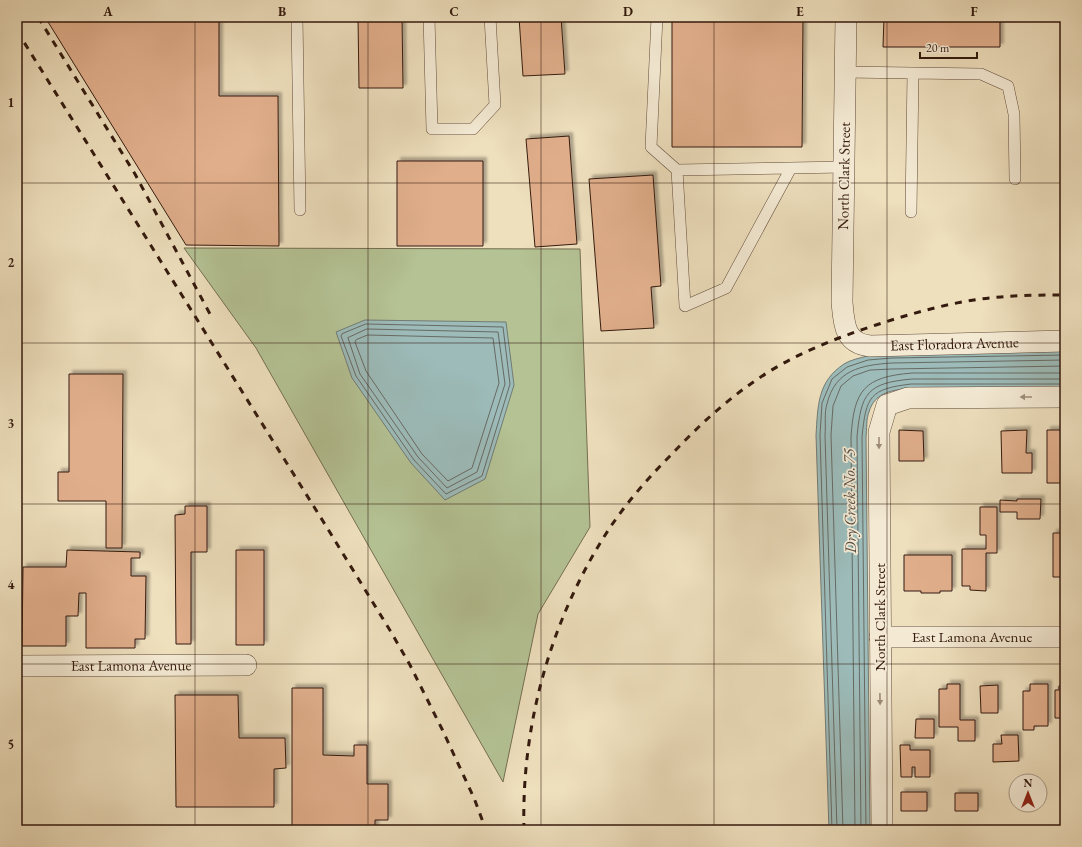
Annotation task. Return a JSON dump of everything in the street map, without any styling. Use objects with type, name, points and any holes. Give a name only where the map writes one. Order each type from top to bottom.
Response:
[{"type":"street","name":"North Clark Street","points":[[846,17],[842,302],[843,317],[848,334]]},
{"type":"street","name":"East Floradora Avenue","points":[[848,334],[854,341],[862,345],[870,346],[1065,341]]},
{"type":"street","name":"North Clark Street","points":[[882,830],[879,432],[887,405],[908,398],[1065,397]]},
{"type":"street","name":"East Lamona Avenue","points":[[880,637],[1065,638]]},
{"type":"street","name":"East Lamona Avenue","points":[[17,666],[246,665]]},
{"type":"lane","points":[[297,17],[300,210]]},
{"type":"lane","points":[[429,17],[432,130],[473,128],[495,105],[490,17]]},
{"type":"lane","points":[[657,17],[651,147],[677,170],[844,167]]},
{"type":"lane","points":[[845,72],[981,74],[1008,86],[1014,114],[1015,179]]},
{"type":"lane","points":[[911,212],[913,73]]},
{"type":"lane","points":[[677,170],[685,306],[726,288],[791,168]]},
{"type":"green space","points":[[184,248],[580,249],[590,527],[538,614],[503,782],[256,348]]},
{"type":"water","points":[[365,320],[506,322],[514,385],[485,479],[445,500],[411,463],[352,378],[336,332]]},
{"type":"water","name":"Dry Creek No. 75","points":[[1065,351],[1065,388],[912,388],[886,393],[880,396],[872,405],[867,418],[866,437],[870,830],[829,830],[816,435],[817,414],[824,387],[835,371],[844,364],[867,356]]},
{"type":"building","points":[[45,17],[219,17],[219,96],[278,96],[279,246],[186,245]]},
{"type":"building","points":[[358,17],[402,17],[403,88],[359,88]]},
{"type":"building","points":[[519,17],[561,17],[565,74],[523,76]]},
{"type":"building","points":[[672,17],[803,17],[802,147],[672,147]]},
{"type":"building","points":[[884,17],[1000,17],[1000,47],[883,47]]},
{"type":"building","points":[[569,136],[577,244],[535,247],[526,139]]},
{"type":"building","points":[[397,161],[483,161],[483,246],[397,246]]},
{"type":"building","points":[[653,175],[661,286],[651,287],[654,328],[601,331],[589,179]]},
{"type":"building","points":[[69,374],[123,374],[122,548],[106,548],[106,501],[58,501],[58,472],[69,472]]},
{"type":"building","points":[[899,430],[923,431],[924,461],[899,461]]},
{"type":"building","points":[[1027,430],[1026,453],[1032,453],[1032,473],[1002,473],[1001,431]]},
{"type":"building","points":[[1047,430],[1061,430],[1061,435],[1065,435],[1065,483],[1047,483]]},
{"type":"building","points":[[1017,499],[1041,499],[1040,519],[1017,519],[1017,512],[1000,512],[1000,500],[1017,501]]},
{"type":"building","points":[[185,506],[207,506],[207,552],[191,552],[191,644],[176,644],[175,515],[185,514]]},
{"type":"building","points":[[980,507],[997,507],[997,553],[986,553],[986,591],[970,590],[970,586],[962,586],[962,549],[986,549],[986,535],[980,535]]},
{"type":"building","points":[[1053,533],[1065,533],[1065,593],[1062,593],[1062,577],[1053,577]]},
{"type":"building","points":[[67,550],[140,552],[140,558],[131,558],[131,576],[146,576],[145,639],[135,639],[135,648],[86,648],[86,593],[79,593],[78,616],[66,616],[66,646],[22,646],[23,567],[66,567]]},
{"type":"building","points":[[236,550],[264,550],[264,645],[236,645]]},
{"type":"building","points":[[904,555],[952,555],[952,591],[940,591],[940,593],[921,593],[921,591],[904,591]]},
{"type":"building","points":[[947,684],[960,684],[960,720],[975,720],[975,741],[958,741],[958,727],[939,727],[939,689],[947,689]]},
{"type":"building","points":[[1030,684],[1048,684],[1048,726],[1034,726],[1034,730],[1023,730],[1023,691],[1030,691]]},
{"type":"building","points":[[998,685],[998,713],[981,713],[980,686]]},
{"type":"building","points":[[1059,686],[1065,686],[1065,718],[1055,718],[1055,690],[1059,690]]},
{"type":"building","points":[[292,688],[323,688],[323,755],[354,756],[354,745],[367,745],[367,784],[388,784],[388,820],[375,820],[375,830],[292,830]]},
{"type":"building","points":[[175,695],[238,695],[239,738],[285,738],[286,768],[274,769],[274,807],[176,807]]},
{"type":"building","points":[[916,719],[934,719],[934,738],[915,738]]},
{"type":"building","points":[[1001,735],[1018,735],[1019,761],[993,762],[993,744],[1002,744]]},
{"type":"building","points":[[900,745],[910,745],[910,750],[930,750],[930,777],[915,777],[915,767],[912,767],[912,777],[901,777]]},
{"type":"building","points":[[901,792],[927,792],[927,811],[901,811]]},
{"type":"building","points":[[955,793],[978,793],[978,811],[955,811]]},
{"type":"railway","points":[[38,17],[135,174],[210,314]]},
{"type":"railway","points":[[17,31],[391,632],[410,665],[442,729],[474,798],[486,830]]},
{"type":"railway","points":[[524,830],[524,791],[534,712],[556,636],[571,599],[589,563],[616,519],[631,499],[694,431],[730,399],[770,371],[808,351],[848,334],[922,311],[969,301],[1017,296],[1065,295]]}]
